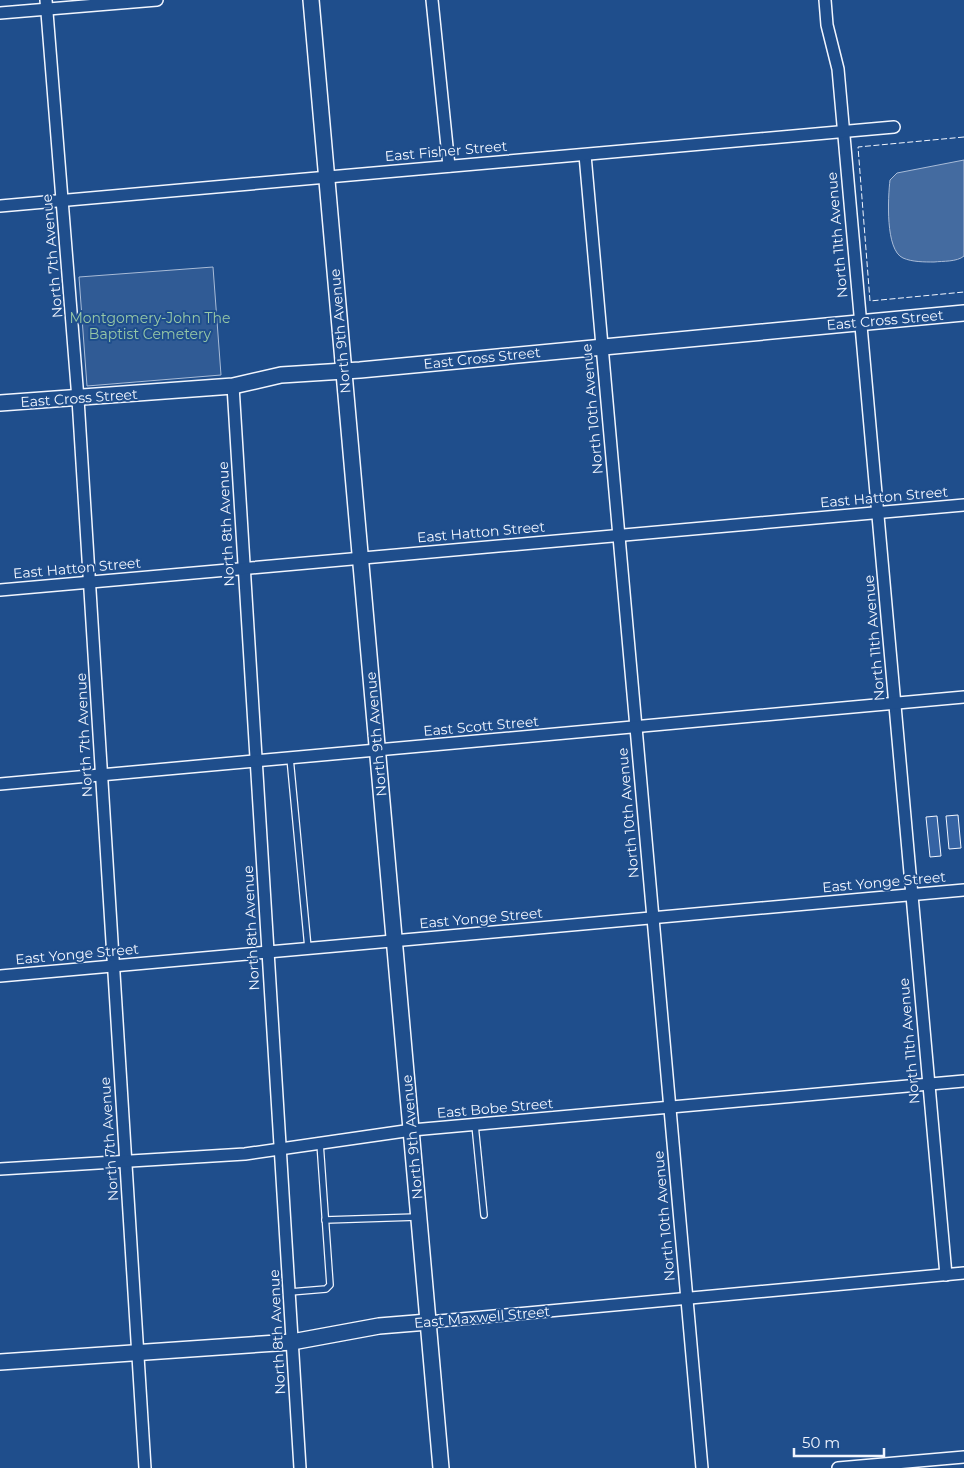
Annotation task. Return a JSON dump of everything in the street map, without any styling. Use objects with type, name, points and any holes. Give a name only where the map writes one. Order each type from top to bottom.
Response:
[{"type":"main road","name":"North 9th Avenue","points":[[311,0],[377,750],[396,940],[441,1468]]},
{"type":"main road","name":"East Cross Street","points":[[0,403],[78,399],[233,386],[281,375],[343,371],[964,313]]},
{"type":"main road","name":"East Maxwell Street","points":[[0,1362],[292,1342],[379,1326],[428,1322]]},
{"type":"street","points":[[0,13],[46,4],[157,0]]},
{"type":"street","points":[[432,0],[448,166]]},
{"type":"street","name":"North 11th Avenue","points":[[825,0],[827,25],[838,69],[946,1275]]},
{"type":"street","name":"North 7th Avenue","points":[[46,4],[78,399],[145,1468]]},
{"type":"street","name":"East Fisher Street","points":[[0,206],[894,127]]},
{"type":"street","name":"North 10th Avenue","points":[[585,154],[702,1468]]},
{"type":"street","name":"North 8th Avenue","points":[[233,386],[300,1468]]},
{"type":"street","name":"East Hatton Street","points":[[0,590],[964,505]]},
{"type":"street","name":"East Scott Street","points":[[0,784],[964,698]]},
{"type":"street","name":"East Yonge Street","points":[[0,976],[964,890]]},
{"type":"street","name":"East Bobe Street","points":[[0,1169],[237,1155],[412,1130],[964,1080]]},
{"type":"street","name":"East Maxwell Street","points":[[428,1322],[964,1273]]},
{"type":"street","points":[[838,1468],[900,1465],[964,1457]]},
{"type":"lane","points":[[290,758],[308,948]]},
{"type":"lane","points":[[475,1125],[484,1214]]},
{"type":"lane","points":[[290,1292],[326,1289],[330,1285],[320,1143]]},
{"type":"lane","points":[[324,1220],[419,1217]]},
{"type":"shaded area","points":[[964,160],[964,256],[954,260],[934,262],[914,261],[903,258],[897,253],[890,234],[888,210],[890,180],[897,173]]},
{"type":"shaded area","name":"Montgomery-John The Baptist Cemetery","points":[[213,267],[221,375],[87,386],[79,277]]},
{"type":"building","points":[[958,815],[961,848],[949,849],[946,816]]},
{"type":"building","points":[[937,816],[941,856],[930,857],[926,817]]},
{"type":"fence","points":[[964,137],[858,147],[870,301],[964,292]]}]
